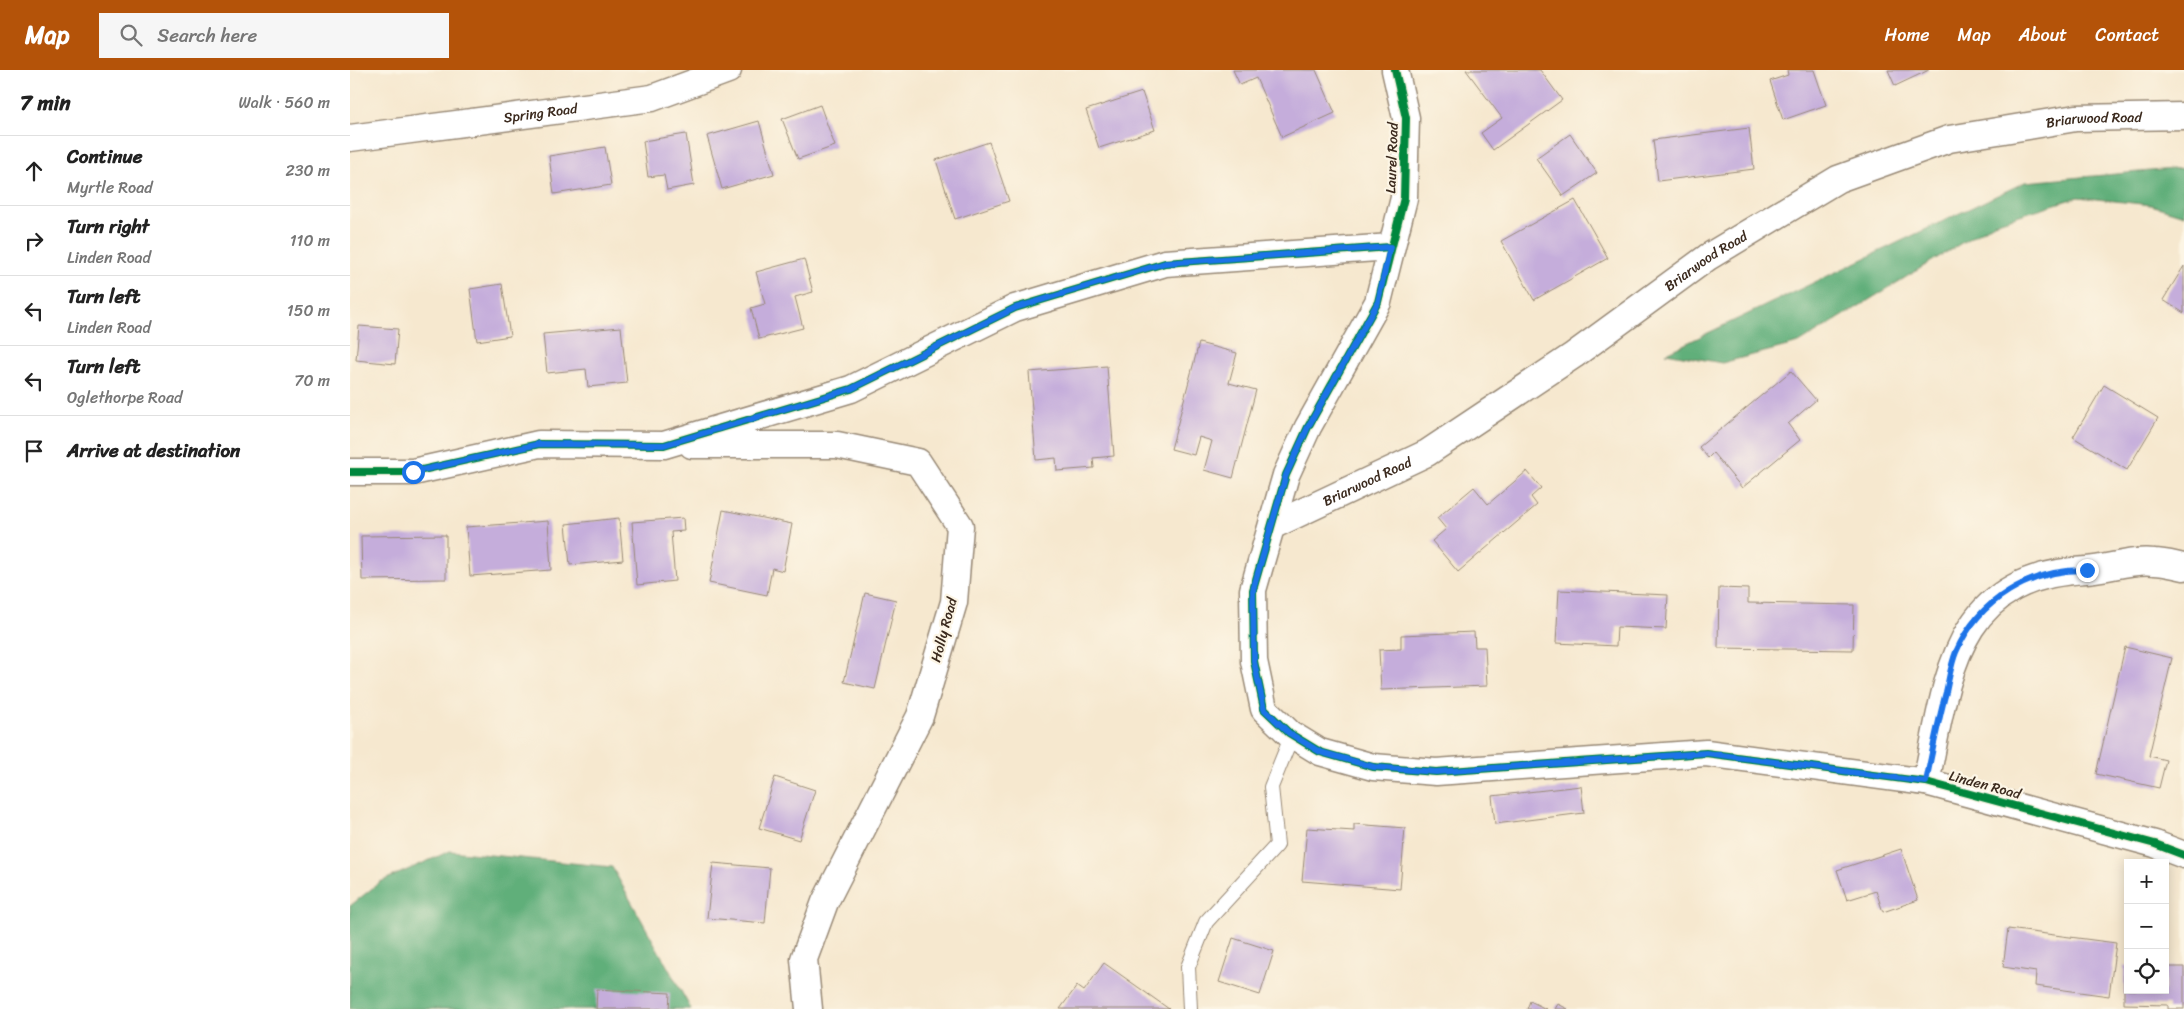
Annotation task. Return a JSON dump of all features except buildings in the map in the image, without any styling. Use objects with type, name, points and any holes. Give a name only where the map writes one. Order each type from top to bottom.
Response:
[{"type":"street","name":"Spring Road","points":[[350,138],[652,98],[728,70]]},
{"type":"street","name":"Laurel Road","points":[[1390,247],[1404,198],[1406,118],[1395,70]]},
{"type":"street","name":"Briarwood Road","points":[[1272,526],[1426,453],[1574,355],[1708,257],[1838,178],[1948,139],[2076,118],[2184,116]]},
{"type":"street","points":[[664,445],[851,389],[1015,308],[1165,263],[1390,247]]},
{"type":"street","name":"Linden Road","points":[[1390,247],[1378,302],[1308,427],[1286,475],[1253,590],[1254,661],[1264,709],[1292,735],[1320,752],[1374,767],[1436,772],[1706,753],[1926,782],[2155,844],[2184,856]]},
{"type":"street","name":"Holly Road","points":[[350,472],[413,472],[539,444],[837,445],[918,462],[960,526],[954,602],[920,716],[825,902],[804,959],[809,1009]]},
{"type":"street","points":[[1926,782],[1956,652],[1970,628],[1995,599],[2008,590],[2042,575],[2069,570],[2087,570],[2153,561],[2184,567]]},
{"type":"lane","points":[[1190,1009],[1188,967],[1206,922],[1277,845],[1271,787],[1292,735]]},
{"type":"green space","points":[[2184,168],[2184,215],[2151,205],[2078,197],[1994,223],[1799,343],[1722,363],[1666,353],[2025,182]]},
{"type":"green space","points":[[450,851],[612,867],[691,1009],[350,1009],[350,906],[380,882]]},
{"type":"cycle path","points":[[1395,70],[1406,118],[1404,198],[1378,302],[1308,427],[1286,475],[1253,590],[1254,661],[1264,709],[1289,733],[1320,752],[1373,767],[1436,772],[1706,753],[1926,782],[2155,844],[2184,855]]},
{"type":"cycle path","points":[[350,472],[413,472],[539,444],[664,445],[851,389],[1015,308],[1165,263],[1391,247]]},
{"type":"route","points":[[413,472],[539,444],[664,445],[851,389],[1015,308],[1165,263],[1390,247],[1378,302],[1308,427],[1286,475],[1253,590],[1254,661],[1264,709],[1289,733],[1320,752],[1374,767],[1436,772],[1706,753],[1926,782],[1956,652],[1970,628],[1995,599],[2008,590],[2042,575],[2069,570],[2087,570]]}]
